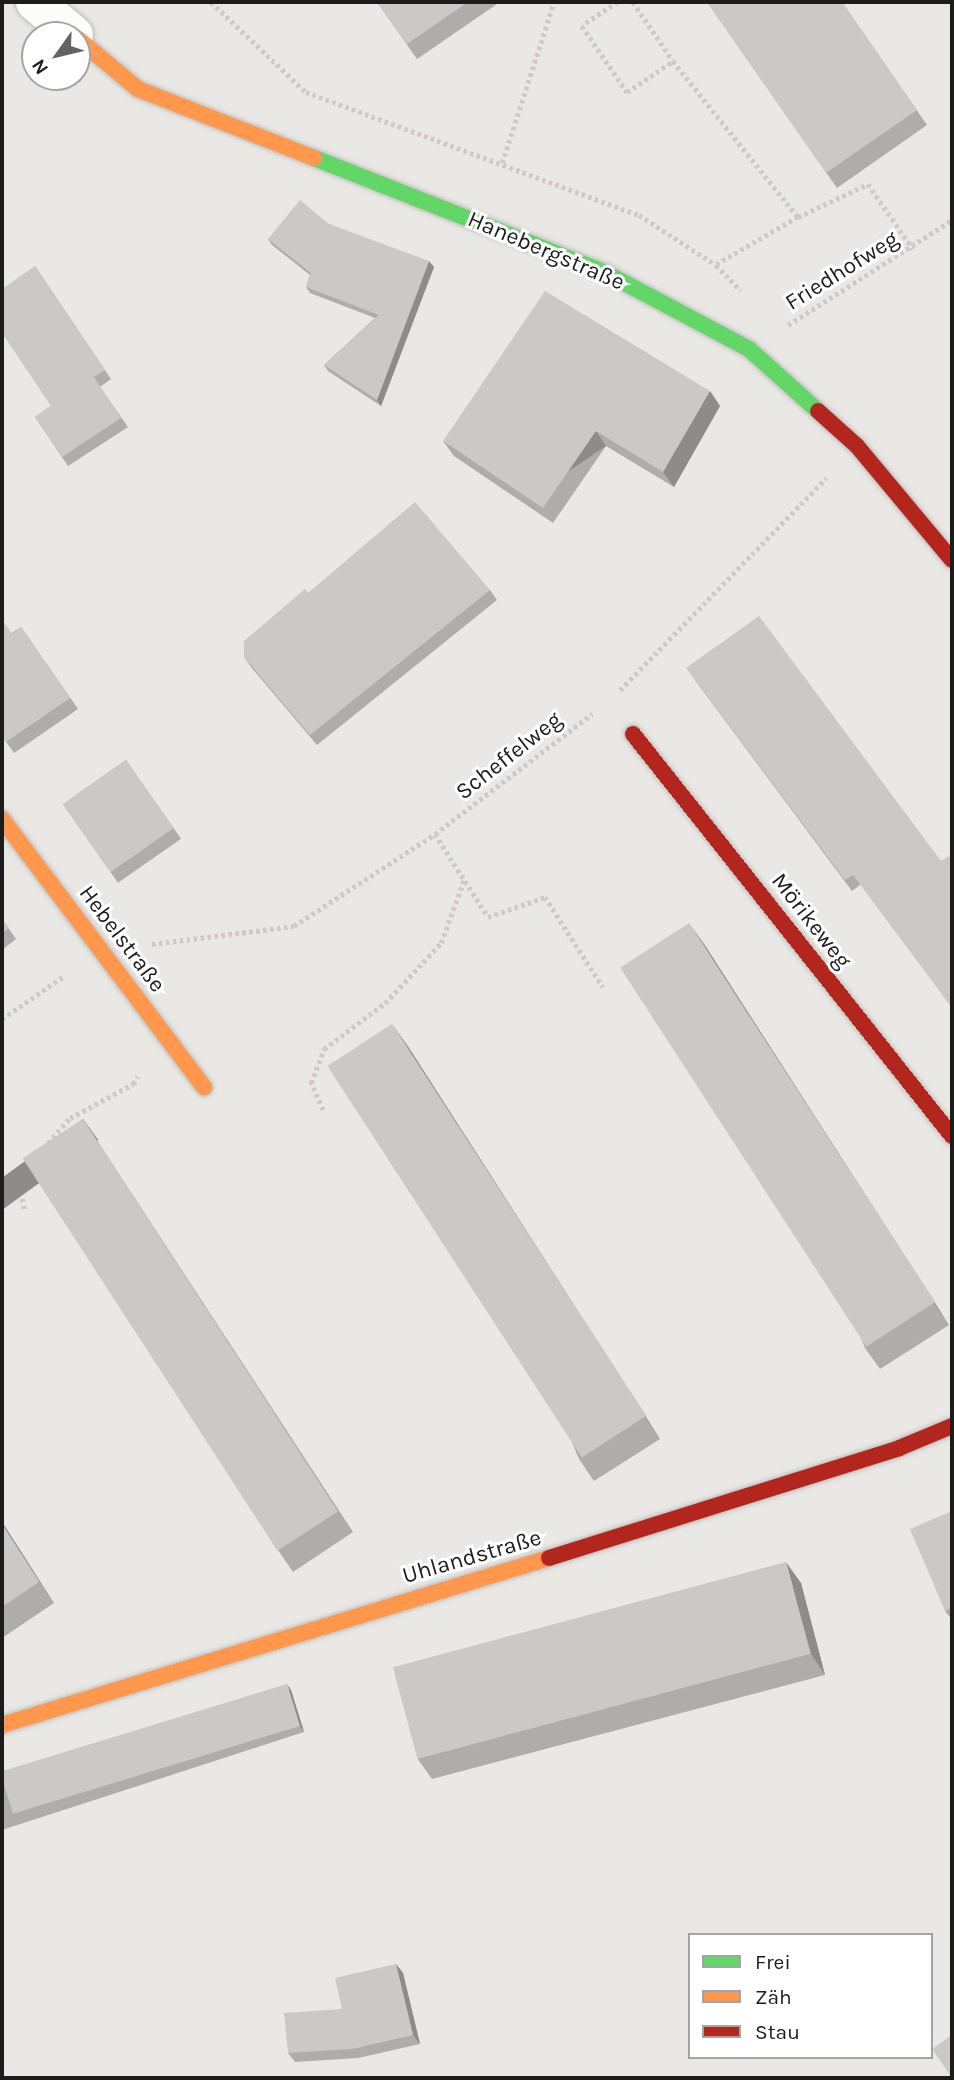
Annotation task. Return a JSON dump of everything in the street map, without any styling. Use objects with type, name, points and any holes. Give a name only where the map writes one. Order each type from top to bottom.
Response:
[{"type":"street","name":"Hanebergstraße","points":[[35,2],[58,21]]},
{"type":"street","name":"Hanebergstraße","points":[[91,49],[138,89],[606,273],[749,349],[857,446],[952,560]]},
{"type":"street","name":"Mörikeweg","points":[[634,734],[952,1136]]},
{"type":"street","name":"Hebelstraße","points":[[2,819],[204,1087]]},
{"type":"street","name":"Uhlandstraße","points":[[2,1725],[595,1544],[898,1448],[952,1426]]},
{"type":"path","points":[[211,2],[306,92],[639,215],[716,265],[764,314],[749,349]]},
{"type":"path","points":[[502,163],[554,2]]},
{"type":"path","points":[[618,2],[582,26],[626,92],[673,61]]},
{"type":"path","points":[[634,2],[673,61],[798,217]]},
{"type":"path","points":[[716,265],[798,217],[868,184],[913,249]]},
{"type":"path","name":"Friedhofweg","points":[[749,349],[913,249],[952,220]]},
{"type":"path","points":[[609,701],[857,446]]},
{"type":"path","name":"Scheffelweg","points":[[102,950],[294,926],[435,835],[598,709]]},
{"type":"path","points":[[435,835],[488,918],[545,897],[603,987]]},
{"type":"path","points":[[323,1110],[312,1083],[324,1049],[385,1003],[441,943],[464,880]]},
{"type":"path","points":[[2,1019],[102,950]]},
{"type":"path","points":[[44,1148],[70,1118],[133,1084],[166,1035]]},
{"type":"path","points":[[24,1209],[18,1177],[35,1158]]},
{"type":"building","points":[[377,2],[468,2],[407,44]]},
{"type":"building","points":[[707,2],[842,2],[917,110],[826,173]]},
{"type":"building","points":[[300,200],[329,224],[429,261],[377,400],[324,365],[379,315],[306,287],[311,273],[268,239]]},
{"type":"building","points":[[35,266],[105,370],[94,377],[121,418],[62,457],[35,417],[51,406],[2,333],[2,289]]},
{"type":"building","points":[[545,291],[710,391],[663,472],[596,431],[543,508],[443,441]]},
{"type":"building","points":[[415,502],[490,590],[310,735],[244,657],[244,641],[305,589],[308,593]]},
{"type":"building","points":[[759,616],[941,861],[949,856],[952,860],[952,1008],[853,875],[845,880],[686,668]]},
{"type":"building","points":[[2,619],[12,634],[21,627],[70,698],[6,742],[2,736]]},
{"type":"building","points":[[126,760],[174,828],[111,872],[63,804]]},
{"type":"building","points":[[2,919],[9,928],[2,933]]},
{"type":"building","points":[[689,923],[935,1302],[866,1347],[620,968]]},
{"type":"building","points":[[392,1024],[646,1416],[582,1458],[327,1066]]},
{"type":"building","points":[[83,1119],[338,1511],[278,1551],[23,1158]]},
{"type":"building","points":[[952,1511],[952,1608],[945,1611],[910,1529]]},
{"type":"building","points":[[2,1524],[39,1582],[2,1607]]},
{"type":"building","points":[[786,1562],[811,1654],[417,1759],[393,1667]]},
{"type":"building","points":[[287,1684],[300,1726],[13,1814],[2,1771]]},
{"type":"building","points":[[396,1964],[413,2035],[352,2049],[288,2053],[284,2013],[342,2009],[335,1978]]},
{"type":"building","points":[[952,2035],[952,2078],[933,2050]]},
{"type":"traffic: fast","points":[[314,158],[606,273],[749,349],[818,411]]},
{"type":"traffic: slow","points":[[91,50],[138,89],[314,158]]},
{"type":"traffic: slow","points":[[2,819],[204,1087]]},
{"type":"traffic: slow","points":[[2,1725],[549,1558]]},
{"type":"traffic: jam","points":[[818,411],[857,446],[952,560]]},
{"type":"traffic: jam","points":[[633,734],[952,1136]]},
{"type":"traffic: jam","points":[[549,1558],[899,1448],[952,1426]]}]
